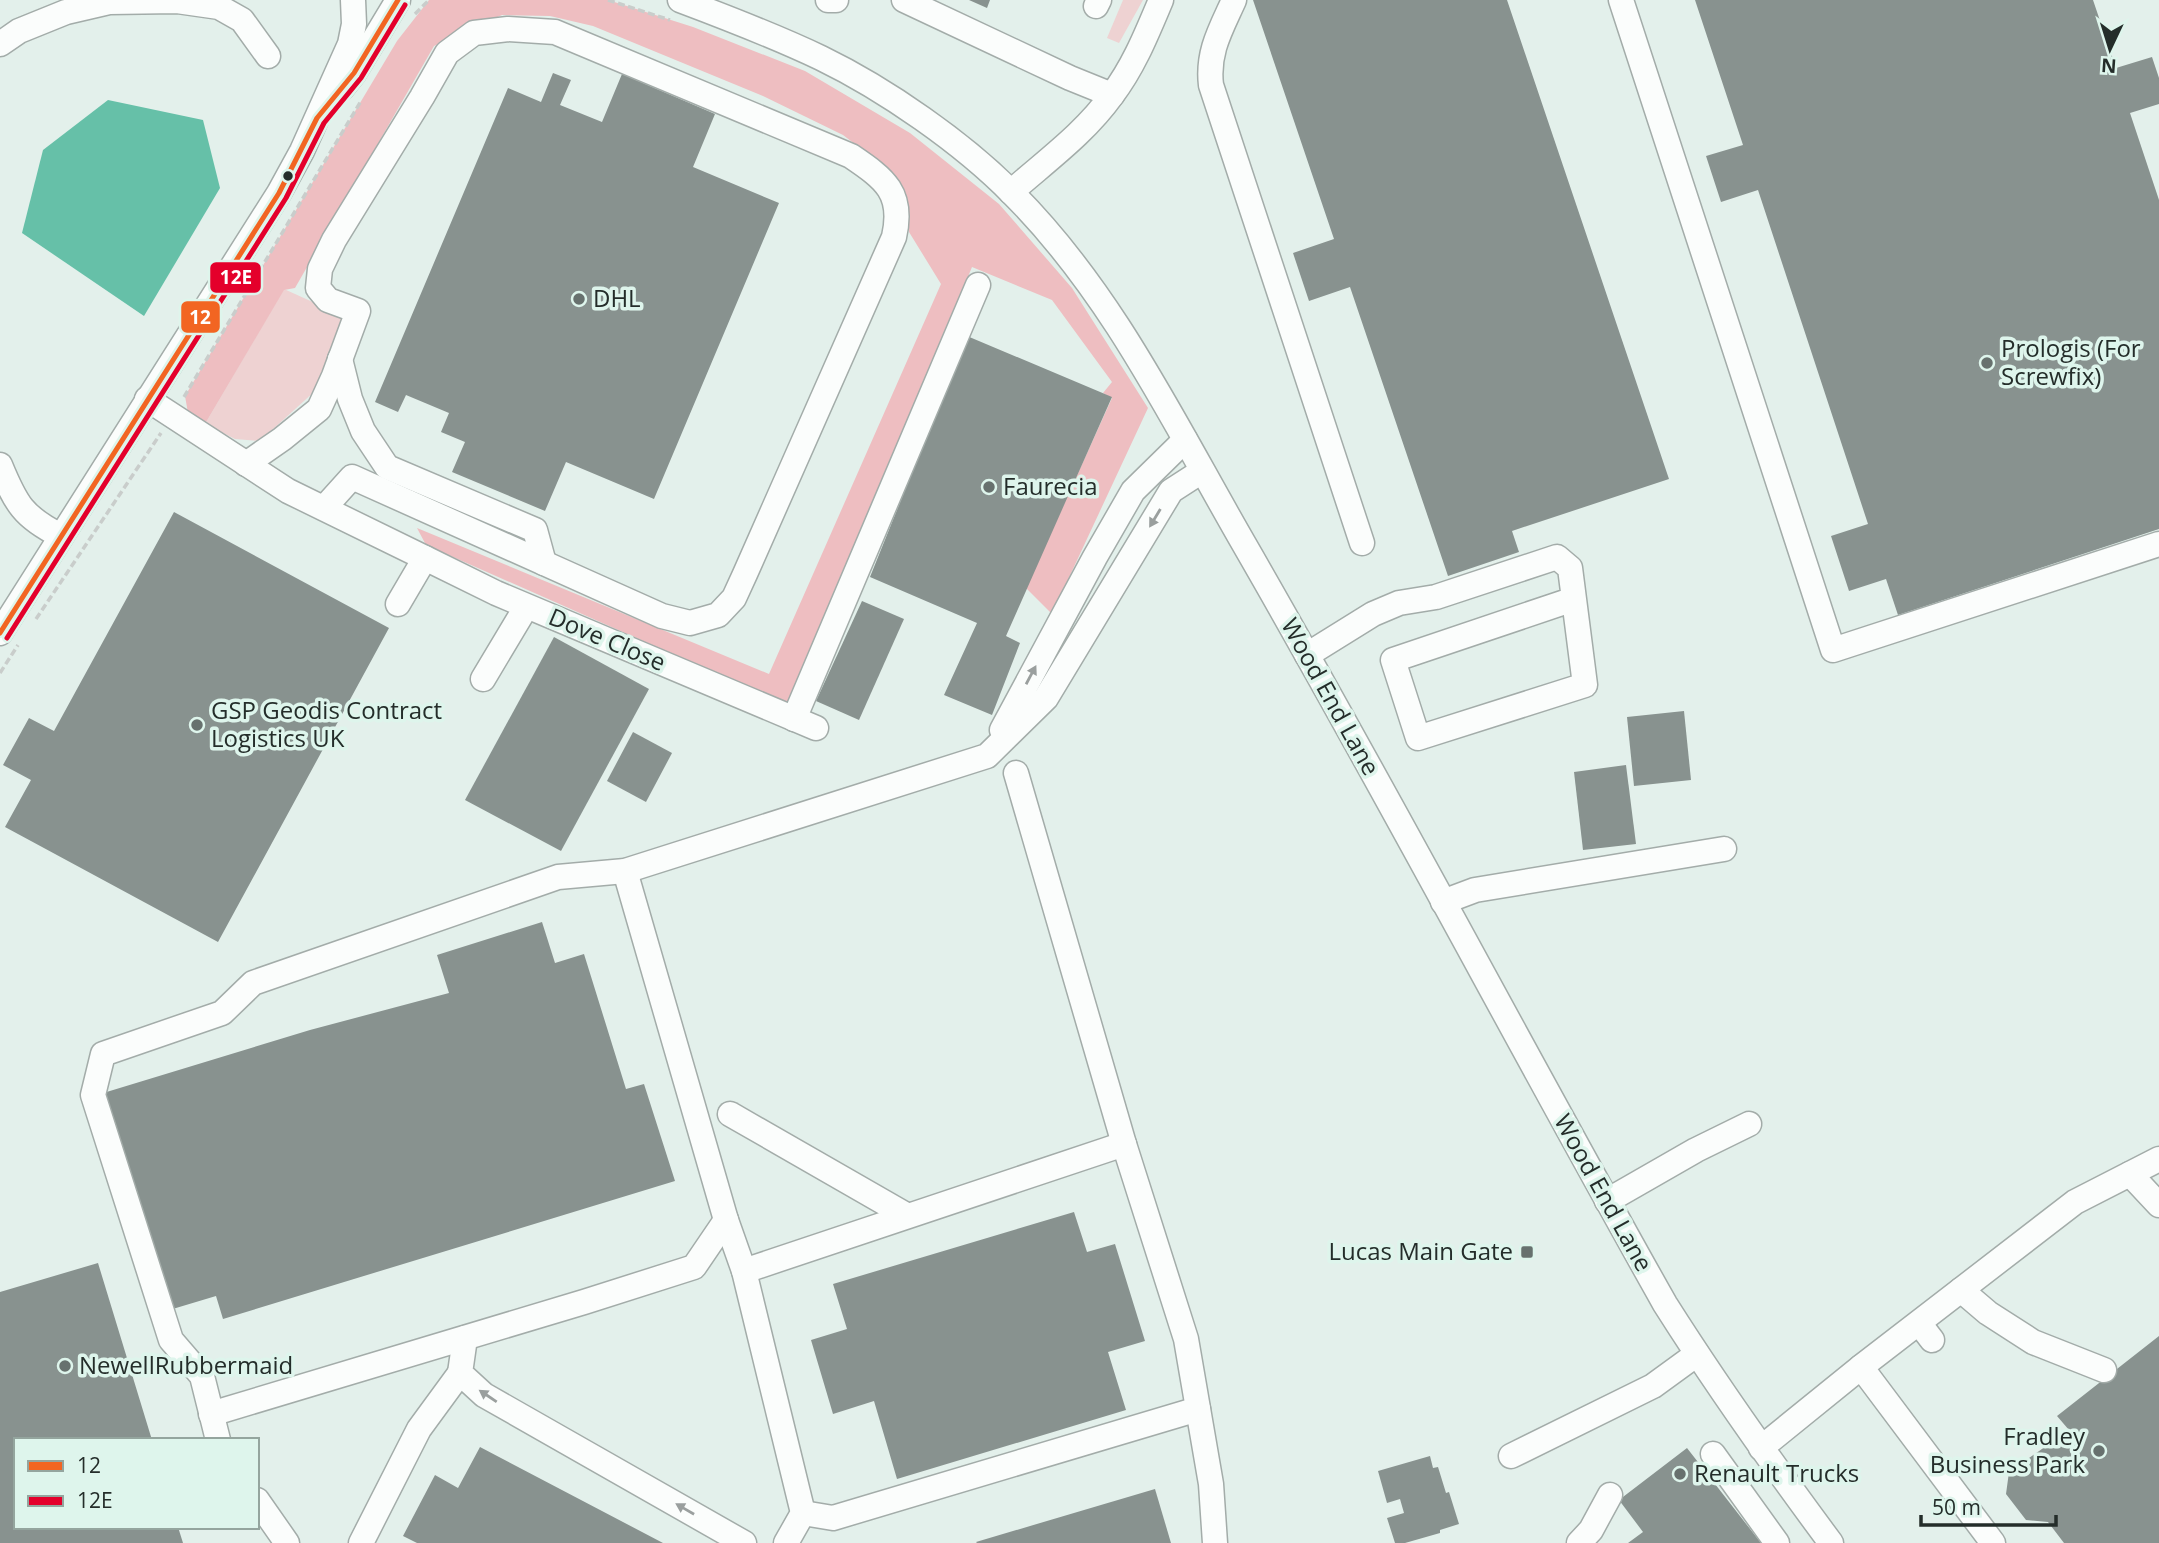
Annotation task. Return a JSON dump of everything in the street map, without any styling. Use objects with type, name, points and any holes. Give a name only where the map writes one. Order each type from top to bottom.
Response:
[{"type":"street","points":[[334,76],[339,0]]},
{"type":"street","points":[[11,636],[61,536],[279,193],[317,118],[349,44],[354,23],[353,0]]},
{"type":"street","points":[[828,0],[836,0]]},
{"type":"street","points":[[904,0],[1112,95]]},
{"type":"street","points":[[1011,191],[1077,134],[1112,95],[1142,46],[1161,0]]},
{"type":"street","points":[[1234,0],[1212,51],[1209,68],[1211,85],[1362,543]]},
{"type":"street","points":[[1621,0],[1833,650],[2159,544]]},
{"type":"street","points":[[0,44],[19,31],[66,12],[109,2],[177,1],[219,7],[242,20],[268,56]]},
{"type":"street","points":[[317,118],[404,10]]},
{"type":"street","name":"Wood End Lane","points":[[681,12],[751,27],[824,60],[876,89],[968,154],[1011,191],[1053,236],[1084,275],[1113,316],[1179,446],[1202,471],[1307,655],[1665,1304],[1761,1448],[1830,1543]]},
{"type":"street","points":[[246,464],[319,409],[358,311],[328,300],[318,288],[320,269],[334,240],[447,53],[474,33],[508,29],[555,33],[851,156],[888,184],[898,219],[894,237],[746,574],[734,598],[718,615],[690,623],[662,616],[352,477],[324,508]]},
{"type":"street","name":"Dove Close","points":[[147,399],[288,491],[526,607],[805,724],[978,285]]},
{"type":"street","points":[[340,359],[350,399],[363,431],[387,467],[535,530],[544,563]]},
{"type":"street","points":[[987,756],[1133,491],[1179,446]]},
{"type":"street","points":[[0,465],[14,497],[26,514],[61,536]]},
{"type":"street","points":[[217,1438],[202,1376],[171,1340],[93,1095],[103,1054],[222,1013],[253,983],[558,877],[625,871],[987,756],[1046,698],[1171,491],[1202,471]]},
{"type":"street","points":[[1095,556],[1123,572]]},
{"type":"street","points":[[1307,655],[1373,614],[1399,603],[1436,597],[1557,557],[1570,568],[1574,598],[1585,685],[1418,738],[1393,660],[1574,598]]},
{"type":"street","points":[[398,604],[425,558]]},
{"type":"street","points":[[483,679],[526,607]]},
{"type":"street","points":[[1016,773],[1124,1144],[1186,1339],[1211,1485],[1215,1543]]},
{"type":"street","points":[[1443,902],[1475,890],[1724,849]]},
{"type":"street","points":[[625,871],[726,1220],[744,1270],[803,1513],[786,1543]]},
{"type":"street","points":[[730,1114],[906,1215]]},
{"type":"street","points":[[1607,1201],[1696,1150],[1749,1124]]},
{"type":"street","points":[[744,1270],[1124,1144]]},
{"type":"street","points":[[1761,1448],[1861,1367],[1926,1332],[1961,1290],[2075,1202],[2159,1160]]},
{"type":"street","points":[[2130,1174],[2159,1205]]},
{"type":"street","points":[[211,1414],[694,1267],[726,1220]]},
{"type":"street","points":[[1961,1290],[2033,1342],[2104,1370]]},
{"type":"street","points":[[361,1543],[419,1429],[460,1373],[465,1338]]},
{"type":"street","points":[[1511,1456],[1653,1386],[1697,1354]]},
{"type":"street","points":[[1861,1367],[1993,1543]]},
{"type":"street","points":[[460,1373],[484,1395],[744,1543]]},
{"type":"street","points":[[803,1513],[833,1518],[1198,1409]]},
{"type":"street","points":[[1713,1454],[1777,1543]]},
{"type":"street","points":[[1578,1543],[1591,1530],[1610,1495]]},
{"type":"street","points":[[259,1503],[287,1543]]},
{"type":"path","points":[[404,10],[429,0]]},
{"type":"path","points":[[608,0],[681,12]]},
{"type":"path","points":[[30,628],[173,416],[362,100]]},
{"type":"path","points":[[0,673],[11,636]]},
{"type":"shaded area","points":[[429,0],[608,0],[693,27],[805,71],[910,133],[999,204],[1072,288],[1148,408],[1052,614],[1026,588],[1112,398],[1103,393],[1112,382],[1052,300],[972,267],[792,707],[426,545],[417,528],[769,674],[941,284],[909,232],[906,194],[889,170],[843,135],[763,96],[593,26],[550,16],[502,15],[434,46],[295,288],[284,290],[205,424],[188,413],[185,396],[397,41]]},
{"type":"shaded area","points":[[1123,0],[1143,0],[1119,43],[1107,38]]},
{"type":"shaded area","points":[[108,100],[203,120],[220,188],[144,316],[22,233],[43,150]]},
{"type":"shaded area","points":[[284,289],[348,318],[315,391],[260,441],[235,439],[205,424]]},
{"type":"building","points":[[969,0],[990,0],[987,8]]},
{"type":"building","points":[[1253,0],[1507,0],[1669,479],[1512,531],[1519,552],[1448,576],[1350,287],[1309,301],[1293,253],[1334,239]]},
{"type":"building","name":"Prologis (For Screwfix)","points":[[1695,0],[2093,0],[2116,68],[2152,57],[2159,78],[2159,104],[2130,113],[2159,200],[2159,529],[1898,615],[1886,579],[1849,591],[1831,536],[1868,524],[1758,190],[1721,202],[1706,156],[1743,145]]},
{"type":"building","name":"DHL","points":[[553,73],[571,80],[560,105],[602,122],[622,74],[715,114],[693,167],[779,203],[654,499],[566,462],[545,511],[452,472],[465,442],[441,432],[449,413],[406,395],[398,412],[375,402],[508,88],[541,102]]},
{"type":"building","name":"Faurecia","points":[[967,336],[1112,397],[1006,636],[1020,643],[992,715],[944,695],[977,623],[870,577]]},
{"type":"building","name":"GSP Geodis Contract Logistics UK","points":[[174,512],[389,628],[218,942],[5,827],[31,780],[3,765],[29,718],[54,731]]},
{"type":"building","points":[[862,601],[904,619],[859,720],[816,701]]},
{"type":"building","points":[[554,637],[649,689],[561,851],[465,800]]},
{"type":"building","points":[[1684,711],[1691,780],[1634,786],[1627,717]]},
{"type":"building","points":[[633,732],[672,753],[646,802],[607,781]]},
{"type":"building","points":[[1626,765],[1636,844],[1583,850],[1574,772]]},
{"type":"building","points":[[542,922],[555,963],[584,954],[626,1089],[644,1084],[675,1181],[223,1319],[216,1296],[166,1311],[100,1094],[310,1030],[449,993],[437,955]]},
{"type":"building","points":[[1074,1212],[1087,1252],[1115,1244],[1145,1341],[1108,1352],[1126,1410],[897,1479],[874,1401],[833,1414],[811,1340],[847,1329],[833,1284]]},
{"type":"building","name":"NewellRubbermaid","points":[[98,1263],[151,1438],[14,1438],[14,1529],[179,1529],[183,1543],[0,1543],[0,1292]]},
{"type":"building","name":"Fradley Business Park","points":[[2159,1336],[2159,1543],[2064,1543],[2048,1522],[2026,1520],[2006,1494],[2009,1472],[2069,1430],[2057,1416]]},
{"type":"building","points":[[480,1447],[663,1543],[417,1543],[403,1536],[435,1475],[458,1488]]},
{"type":"building","name":"Renault Trucks","points":[[1687,1448],[1761,1543],[1628,1543],[1643,1532],[1619,1500]]},
{"type":"building","points":[[1430,1456],[1433,1468],[1438,1467],[1446,1493],[1449,1492],[1459,1524],[1440,1530],[1440,1533],[1405,1543],[1395,1543],[1387,1518],[1404,1513],[1400,1499],[1387,1503],[1378,1471]]},
{"type":"building","points":[[1155,1489],[1171,1543],[976,1542]]},
{"type":"transit line","name":"12","points":[[0,633],[279,193],[317,118],[354,73],[398,0]]},
{"type":"transit line","name":"12E","points":[[7,638],[286,198],[324,123],[361,78],[405,5]]},
{"type":"place","name":"DHL","points":[[579,299]]},
{"type":"place","name":"Prologis (For Screwfix)","points":[[1987,363]]},
{"type":"place","name":"Faurecia","points":[[989,487]]},
{"type":"place","name":"GSP Geodis Contract Logistics UK","points":[[197,725]]},
{"type":"place","name":"Lucas Main Gate","points":[[1527,1252]]},
{"type":"place","name":"NewellRubbermaid","points":[[65,1366]]},
{"type":"place","name":"Fradley Business Park","points":[[2099,1451]]},
{"type":"place","name":"Renault Trucks","points":[[1680,1474]]}]
